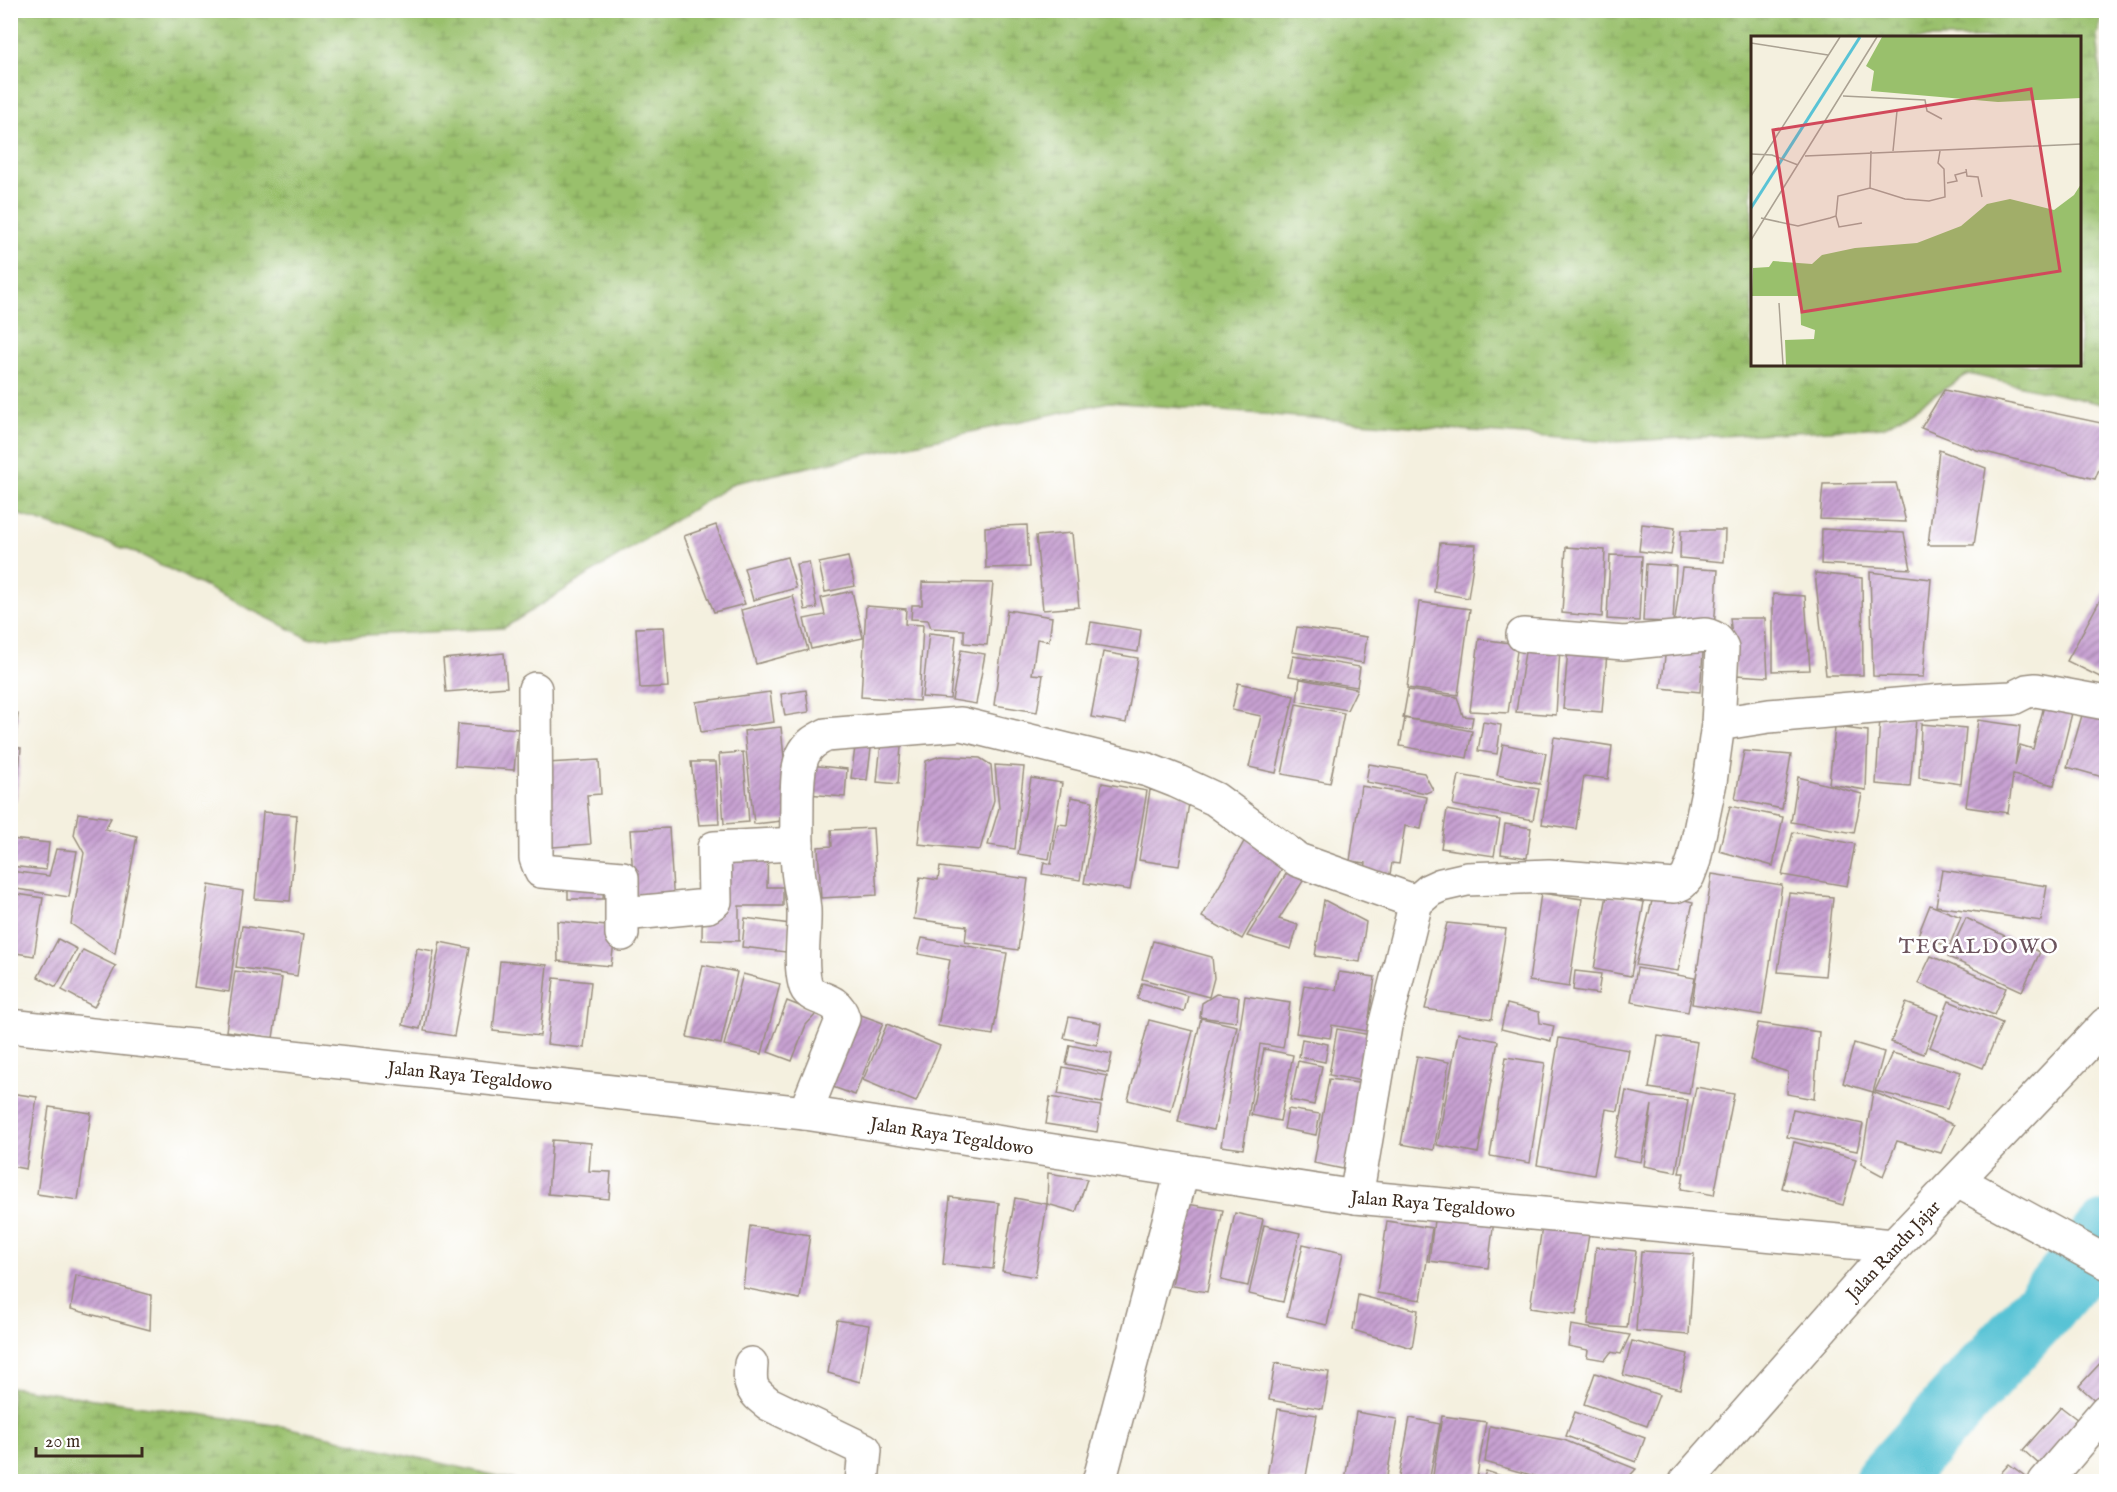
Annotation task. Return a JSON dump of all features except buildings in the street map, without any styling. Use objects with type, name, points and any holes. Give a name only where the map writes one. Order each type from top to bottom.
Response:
[{"type":"street","points":[[1356,1197],[1386,1026],[1416,902],[1430,890],[1441,885],[1467,879],[1549,876],[1676,886],[1688,876],[1694,860],[1710,782],[1718,724],[1722,649],[1719,641],[1705,635],[1624,643],[1523,635]]},
{"type":"street","points":[[535,689],[536,858],[541,871],[622,878],[623,924],[708,906],[715,901],[714,848],[797,844]]},
{"type":"street","points":[[1718,724],[1769,716],[1943,701],[2013,698],[2027,691],[2036,690],[2106,703]]},
{"type":"street","points":[[805,1113],[843,1018],[840,1009],[833,1003],[811,994],[805,986],[803,907],[797,844],[798,773],[802,755],[813,741],[826,735],[961,724],[1148,770],[1215,800],[1298,860],[1416,902]]},
{"type":"street","name":"Jalan Randu Jajar","points":[[1686,1482],[1893,1246],[1958,1181],[2106,1024]]},
{"type":"street","name":"Jalan Raya Tegaldowo","points":[[10,1026],[805,1113],[1356,1197],[1893,1246]]},
{"type":"street","points":[[1099,1482],[1182,1172]]},
{"type":"street","points":[[1958,1181],[2106,1262]]},
{"type":"street","points":[[751,1364],[749,1383],[755,1393],[769,1404],[865,1450],[862,1482]]},
{"type":"street","points":[[2045,1482],[2106,1411]]},
{"type":"green space","points":[[11,10],[2104,11],[2097,36],[2106,117],[2106,405],[1968,374],[1884,427],[1611,442],[1109,402],[734,483],[504,628],[308,638],[135,552],[11,512]]},
{"type":"green space","points":[[11,1387],[281,1426],[519,1481],[11,1481]]},
{"type":"waterway","points":[[1886,1482],[2042,1309],[2106,1233]]},
{"type":"district","name":"TEGALDOWO","points":[[1979,946]]}]
